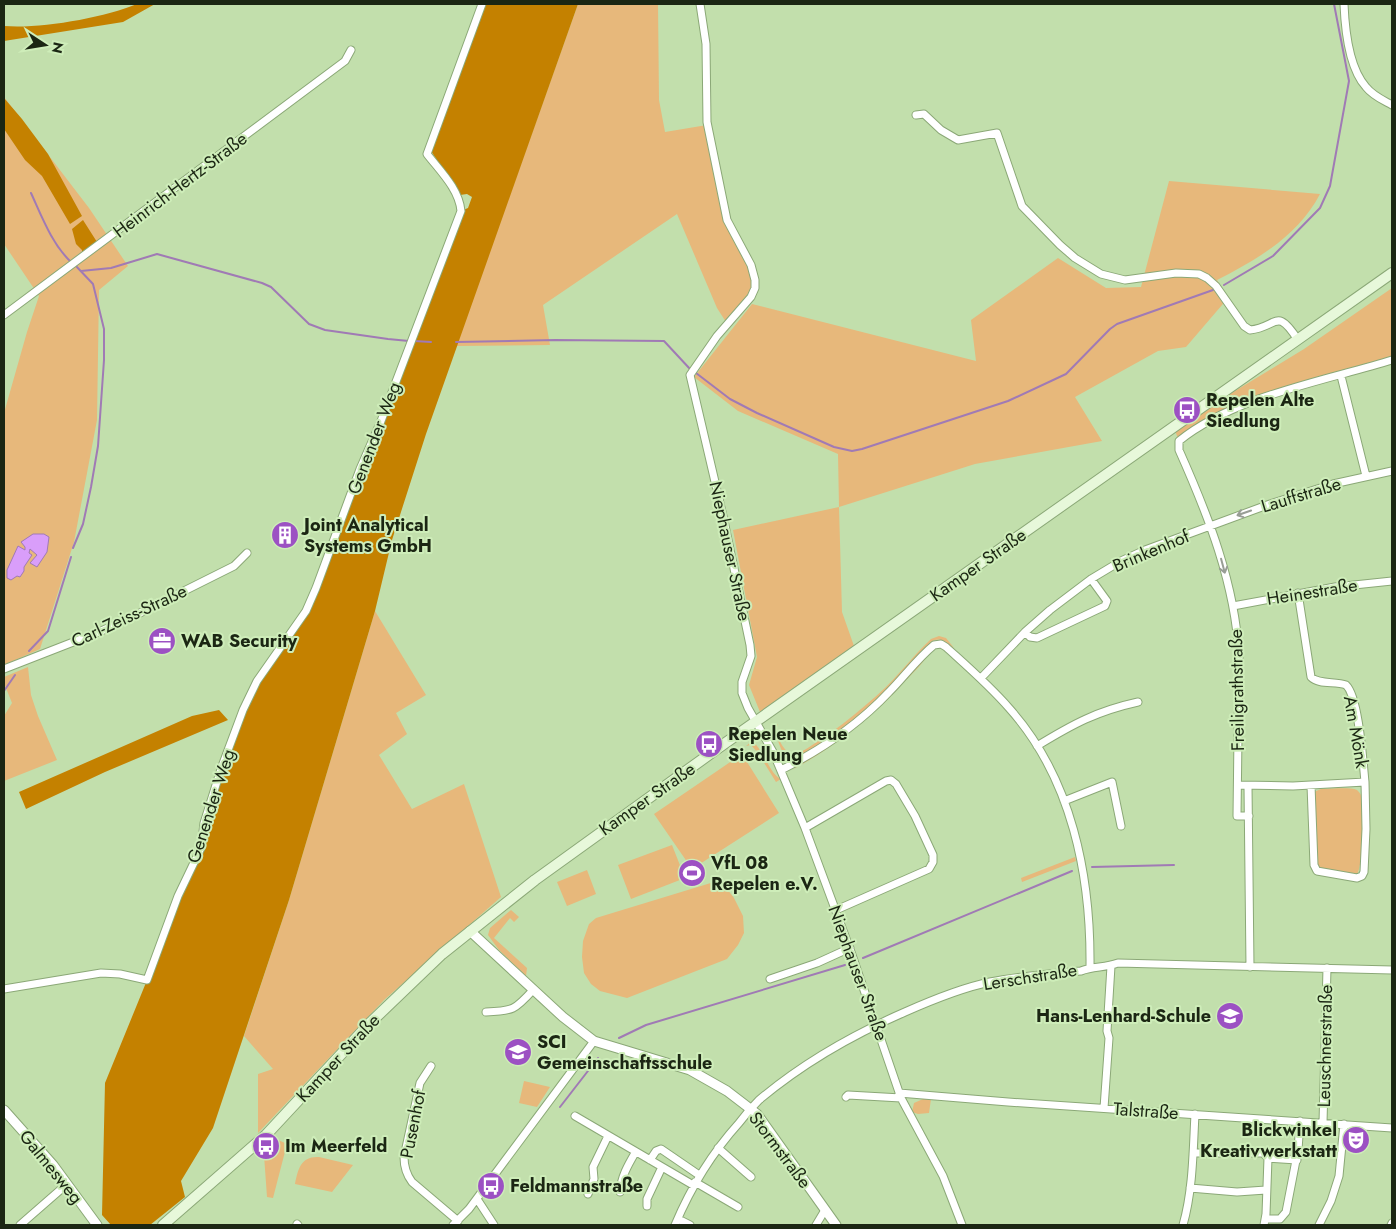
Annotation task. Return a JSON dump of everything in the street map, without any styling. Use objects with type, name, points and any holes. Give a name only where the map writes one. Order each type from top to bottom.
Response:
[{"type":"main road","name":"Kamper Straße","points":[[164,1225],[252,1148],[292,1108],[371,1022],[442,954],[564,858],[1392,273]]},
{"type":"street","name":"Genender Weg","points":[[4,989],[101,972],[147,980],[178,896],[201,848],[204,823],[221,769],[243,710],[257,681],[306,611],[461,211],[460,202],[455,192],[427,154],[482,4]]},
{"type":"street","name":"Niephauser Straße","points":[[700,4],[706,44],[707,122],[728,220],[751,265],[756,280],[751,297],[717,336],[690,375],[723,516],[750,645],[751,656],[742,682],[742,693],[773,752],[805,828],[877,1024],[900,1096],[943,1176],[962,1225]]},
{"type":"street","points":[[1344,4],[1346,30],[1357,72],[1365,86],[1374,95],[1392,105]]},
{"type":"street","name":"Heinrich-Hertz-Straße","points":[[4,314],[345,61],[351,50]]},
{"type":"street","points":[[916,114],[924,114],[941,130],[958,140],[997,133],[1022,206],[1060,245],[1089,267],[1101,274],[1125,280],[1176,273],[1199,274],[1216,286],[1244,326],[1250,330],[1261,329],[1276,320],[1282,321],[1288,324],[1298,340]]},
{"type":"street","points":[[1366,476],[1341,376],[1392,360]]},
{"type":"street","name":"Freiligrathstraße","points":[[1249,816],[1237,816],[1239,656],[1233,606],[1212,526],[1179,450],[1179,441],[1232,409],[1268,396],[1341,376]]},
{"type":"street","name":"Lauffstraße","points":[[1212,526],[1218,522],[1270,504],[1366,476],[1392,471]]},
{"type":"street","name":"Brinkenhof","points":[[981,678],[1025,632],[1050,610],[1091,579],[1145,550],[1212,526]]},
{"type":"street","name":"Carl-Zeiss-Straße","points":[[4,669],[132,617],[234,566],[247,553]]},
{"type":"street","name":"Brinkenhof","points":[[1025,632],[1030,637],[1037,638],[1105,606],[1107,601],[1091,579]]},
{"type":"street","name":"Heinestraße","points":[[1233,606],[1298,593],[1392,580]]},
{"type":"street","name":"Am Mönk","points":[[1298,593],[1308,670],[1311,677],[1314,681],[1340,682],[1346,685],[1352,696],[1360,733],[1365,782],[1366,829],[1364,872],[1362,876],[1357,878],[1317,871],[1314,865],[1311,785]]},
{"type":"street","points":[[781,770],[803,759],[847,730],[888,693],[934,645],[941,644],[946,647],[981,678],[1010,708],[1037,746],[1054,776],[1064,801],[1079,851],[1086,888],[1090,931],[1090,967]]},
{"type":"street","points":[[1037,746],[1086,718],[1110,708],[1138,702]]},
{"type":"street","points":[[805,828],[886,781],[891,780],[896,784],[910,808],[933,855],[933,862],[929,868],[836,910]]},
{"type":"street","points":[[1064,801],[1112,782],[1121,826]]},
{"type":"street","name":"Am Mönk","points":[[1238,786],[1365,782]]},
{"type":"street","points":[[1248,786],[1250,967]]},
{"type":"street","name":"Stormstraße","points":[[470,931],[563,1017],[594,1040],[690,1070],[727,1091],[757,1114],[836,1225]]},
{"type":"street","points":[[770,979],[817,963],[850,948]]},
{"type":"street","name":"Lerschstraße","points":[[676,1222],[699,1175],[718,1148],[759,1101],[838,1044],[877,1024],[948,994],[990,982],[1081,971],[1090,967],[1111,966],[1118,963],[1392,970]]},
{"type":"street","points":[[1104,1108],[1109,1038],[1107,1031],[1111,966]]},
{"type":"street","name":"Leuschnerstraße","points":[[1323,1123],[1327,968]]},
{"type":"street","points":[[486,1012],[511,1010],[518,1006],[533,990]]},
{"type":"street","points":[[456,1223],[477,1199],[594,1040]]},
{"type":"street","name":"Pusenhof","points":[[431,1066],[420,1083],[404,1163],[406,1175],[412,1182],[456,1223]]},
{"type":"street","points":[[846,1097],[848,1095],[900,1096]]},
{"type":"street","name":"Talstraße","points":[[900,1096],[1392,1128]]},
{"type":"street","name":"Galmesweg","points":[[4,1110],[37,1145],[97,1225]]},
{"type":"street","points":[[1185,1225],[1190,1188],[1195,1114]]},
{"type":"street","points":[[575,1116],[635,1153],[738,1207]]},
{"type":"street","points":[[1268,1158],[1265,1222],[1280,1219],[1286,1212],[1297,1160],[1300,1121]]},
{"type":"street","name":"Leuschnerstraße","points":[[1319,1225],[1331,1201],[1339,1176],[1344,1124]]},
{"type":"street","points":[[588,1194],[594,1178],[593,1167],[608,1136]]},
{"type":"street","points":[[718,1148],[751,1177]]},
{"type":"street","points":[[650,1160],[656,1151],[661,1149],[699,1175]]},
{"type":"street","points":[[620,1192],[620,1183],[635,1153]]},
{"type":"street","points":[[1193,1153],[1263,1153],[1268,1158],[1297,1160]]},
{"type":"street","points":[[647,1206],[647,1199],[662,1167]]},
{"type":"street","points":[[20,1225],[67,1184]]},
{"type":"street","points":[[1190,1188],[1237,1192],[1266,1190]]},
{"type":"street","points":[[477,1199],[494,1225]]},
{"type":"street","points":[[816,1225],[825,1210]]},
{"type":"street","points":[[676,1222],[690,1225]]},
{"type":"shaded area","points":[[137,4],[155,4],[123,22],[4,41],[4,26],[53,24],[107,14]]},
{"type":"shaded area","points":[[486,4],[578,4],[426,434],[392,540],[375,611],[289,900],[213,1128],[181,1181],[185,1197],[150,1225],[111,1225],[102,1215],[105,1083],[201,848],[204,823],[257,681],[306,611],[461,211],[468,208],[472,197],[467,194],[460,195],[431,151]]},
{"type":"shaded area","points":[[578,4],[658,4],[659,100],[665,132],[707,125],[727,225],[750,266],[754,279],[750,297],[726,322],[717,308],[677,214],[543,305],[550,345],[456,346]]},
{"type":"shaded area","points":[[4,97],[89,208],[128,266],[99,290],[97,420],[74,542],[40,649],[4,665],[4,413],[39,296],[4,244]]},
{"type":"shaded area","points":[[4,98],[48,154],[82,216],[70,224],[42,176],[25,160],[4,129]]},
{"type":"shaded area","points":[[1169,181],[1320,194],[1300,222],[1276,245],[1247,264],[1217,280],[1228,298],[1186,347],[1158,351],[1075,397],[1102,441],[975,464],[839,507],[838,454],[738,411],[694,377],[752,304],[976,361],[971,320],[1058,258],[1106,288],[1141,287]]},
{"type":"shaded area","points":[[83,220],[97,242],[82,253],[82,250],[76,244],[72,229]]},
{"type":"shaded area","points":[[1392,288],[1392,360],[1240,406],[1179,441],[1174,428],[1304,349]]},
{"type":"shaded area","points":[[839,507],[842,612],[854,646],[760,712],[749,685],[757,657],[733,530]]},
{"type":"shaded area","points":[[33,534],[44,534],[49,537],[47,552],[37,567],[30,563],[37,555],[30,549],[29,553],[32,555],[20,577],[17,576],[11,580],[7,578],[7,570],[18,546],[25,550],[21,542]]},
{"type":"shaded area","points":[[375,611],[426,695],[396,713],[407,734],[379,755],[412,809],[464,784],[501,897],[384,1000],[258,1133],[258,1074],[273,1069],[244,1036],[289,900]]},
{"type":"shaded area","points":[[939,636],[946,638],[954,648],[946,642],[934,640],[866,710],[831,738],[796,759],[783,754],[773,728],[778,724],[777,733],[780,742],[794,756],[831,733],[854,715],[886,687],[931,639]]},
{"type":"shaded area","points":[[929,653],[916,670],[868,718],[824,751],[792,770],[843,736]]},
{"type":"shaded area","points":[[28,667],[31,695],[57,760],[4,781],[4,716],[12,703],[4,683],[4,677]]},
{"type":"shaded area","points":[[219,710],[228,720],[105,772],[26,809],[19,792],[192,716]]},
{"type":"shaded area","points":[[752,741],[777,777],[781,779],[776,782],[758,753],[751,745],[746,746]]},
{"type":"shaded area","points":[[742,754],[779,813],[692,869],[654,814]]},
{"type":"shaded area","points":[[1321,789],[1354,789],[1361,794],[1361,861],[1357,874],[1321,869],[1317,865],[1314,792]]},
{"type":"shaded area","points":[[672,845],[685,878],[631,899],[618,865]]},
{"type":"shaded area","points":[[1075,857],[1076,861],[1022,882],[1021,878]]},
{"type":"shaded area","points":[[587,870],[596,894],[567,906],[557,882]]},
{"type":"shaded area","points":[[714,882],[727,889],[743,916],[744,933],[738,945],[727,959],[627,998],[600,991],[591,984],[584,973],[583,941],[589,924],[596,918]]},
{"type":"shaded area","points":[[511,910],[519,917],[514,922],[510,918],[494,938],[527,968],[526,976],[499,950],[488,935],[490,928]]},
{"type":"shaded area","points":[[524,1081],[550,1087],[537,1107],[519,1103]]},
{"type":"shaded area","points":[[923,1099],[931,1099],[929,1113],[918,1114],[912,1112],[914,1103]]},
{"type":"shaded area","points":[[274,1138],[287,1144],[273,1198],[267,1197],[264,1155]]},
{"type":"shaded area","points":[[313,1157],[353,1165],[332,1192],[295,1184],[301,1164]]},
{"type":"waterway","points":[[1224,285],[1273,256],[1320,208],[1330,186],[1349,81],[1334,4]]},
{"type":"waterway","points":[[31,193],[53,239],[71,262]]},
{"type":"waterway","points":[[81,271],[111,268],[157,254],[271,287],[309,324],[325,330],[409,341]]},
{"type":"waterway","points":[[73,548],[83,524],[98,446],[104,360],[104,329],[93,284],[75,265]]},
{"type":"waterway","points":[[696,373],[730,399],[757,413],[834,447],[852,451],[1008,401],[1066,374],[1117,324],[1213,290]]},
{"type":"waterway","points":[[456,342],[555,340],[664,341],[690,369]]},
{"type":"waterway","points":[[414,341],[431,342]]},
{"type":"waterway","points":[[29,651],[48,631],[71,557]]},
{"type":"waterway","points":[[4,691],[15,675]]},
{"type":"waterway","points":[[1092,867],[1174,865]]},
{"type":"waterway","points":[[863,958],[1072,871]]},
{"type":"waterway","points":[[619,1038],[646,1025],[845,965]]},
{"type":"waterway","points":[[560,1107],[598,1058]]},
{"type":"place","name":"Repelen Alte Siedlung","points":[[1187,410]]},
{"type":"place","name":"Joint Analytical Systems GmbH","points":[[285,535]]},
{"type":"place","name":"WAB Security","points":[[162,641]]},
{"type":"place","name":"Repelen Neue Siedlung","points":[[709,744]]},
{"type":"place","name":"VfL 08 Repelen e.V.","points":[[692,873]]},
{"type":"place","name":"Hans-Lenhard-Schule","points":[[1230,1016]]},
{"type":"place","name":"SCI Gemeinschaftsschule","points":[[518,1052]]},
{"type":"place","name":"Blickwinkel Kreativwerkstatt","points":[[1356,1140]]},
{"type":"place","name":"Im Meerfeld","points":[[266,1146]]},
{"type":"place","name":"Feldmannstraße","points":[[491,1186]]}]
